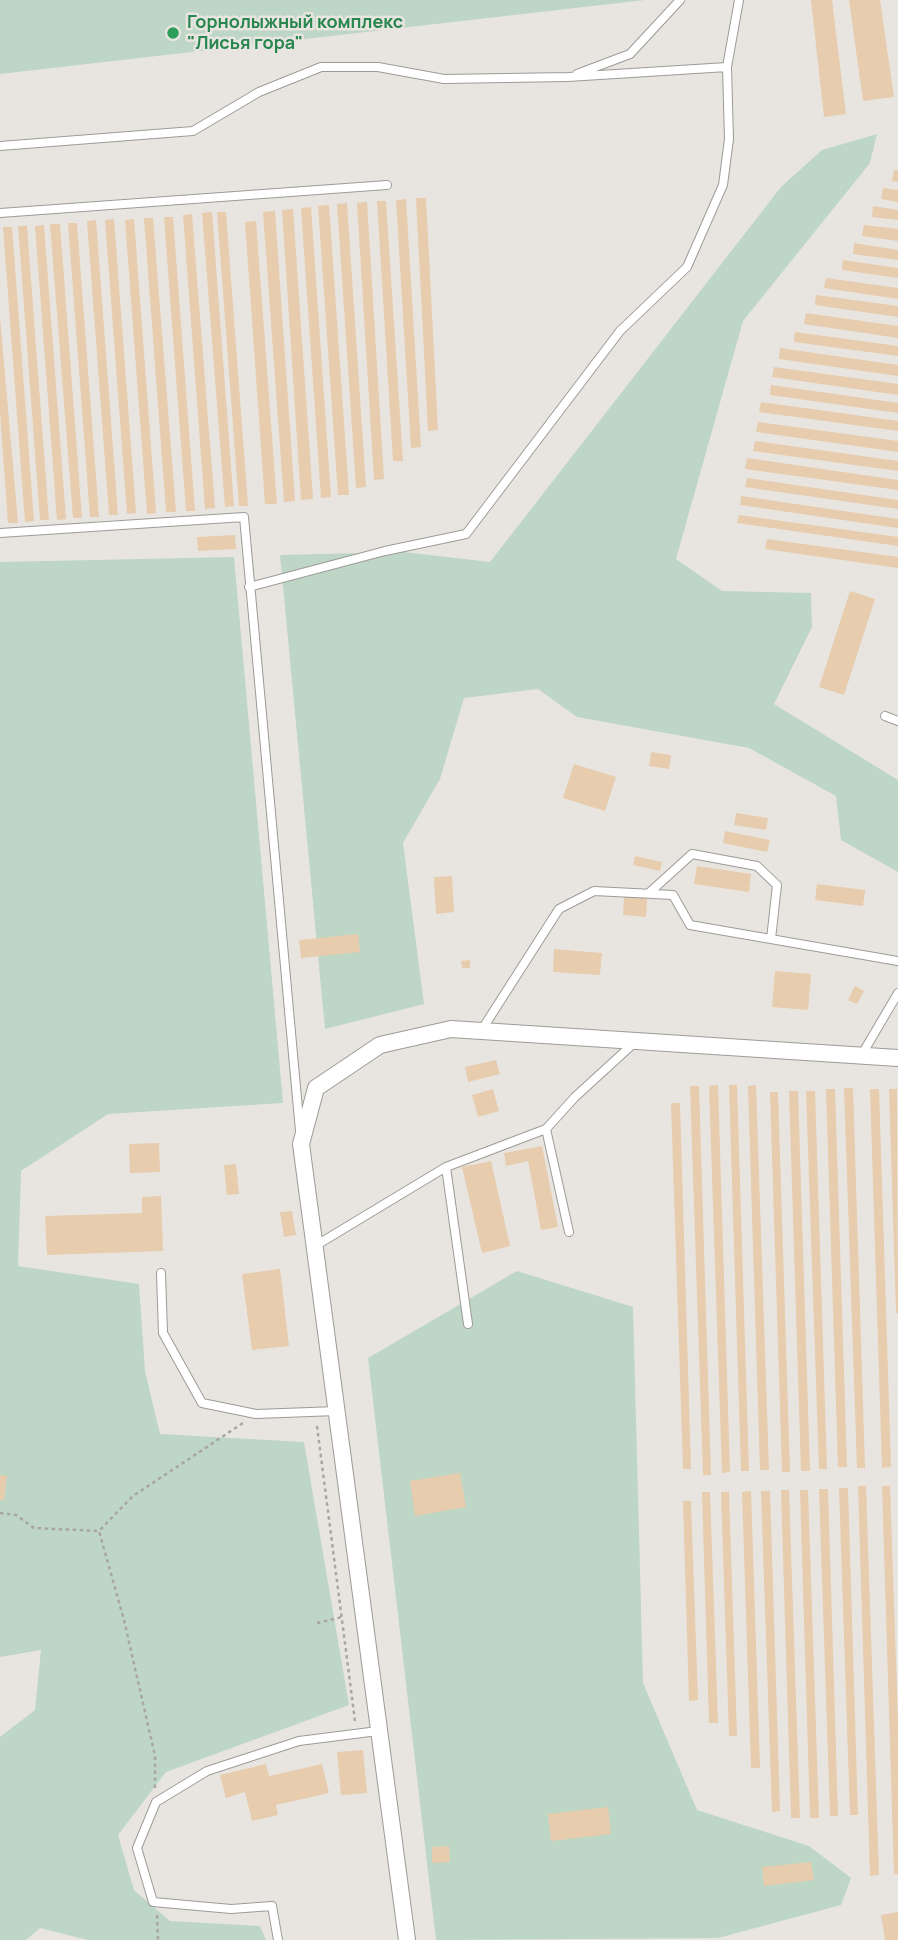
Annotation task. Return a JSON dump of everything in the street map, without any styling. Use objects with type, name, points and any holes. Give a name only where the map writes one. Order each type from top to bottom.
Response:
[{"type":"street","points":[[407,1940],[301,1144],[316,1088],[380,1045],[451,1029],[898,1058]]},
{"type":"lane","points":[[568,77],[630,54],[680,0]]},
{"type":"lane","points":[[249,586],[385,551],[466,534],[620,331],[687,267],[723,185],[729,139],[727,67],[739,0]]},
{"type":"lane","points":[[0,146],[193,131],[259,92],[321,67],[378,67],[444,79],[568,77],[727,67]]},
{"type":"lane","points":[[0,213],[387,185]]},
{"type":"lane","points":[[0,533],[244,517],[301,1144]]},
{"type":"lane","points":[[885,716],[898,721]]},
{"type":"lane","points":[[649,893],[692,854],[757,866],[777,885],[771,939]]},
{"type":"lane","points":[[481,1031],[559,909],[594,891],[673,895],[690,925],[898,961]]},
{"type":"lane","points":[[861,1056],[898,993]]},
{"type":"lane","points":[[315,1246],[446,1167],[546,1129],[575,1097],[636,1041]]},
{"type":"lane","points":[[546,1129],[569,1232]]},
{"type":"lane","points":[[446,1167],[468,1324]]},
{"type":"lane","points":[[161,1273],[163,1333],[202,1403],[256,1414],[337,1411]]},
{"type":"lane","points":[[278,1940],[272,1906],[231,1909],[153,1902],[137,1848],[156,1802],[207,1771],[299,1741],[378,1731]]},
{"type":"path","points":[[315,1412],[357,1734]]},
{"type":"path","points":[[0,1513],[16,1515],[34,1528],[99,1531],[133,1496],[256,1414]]},
{"type":"path","points":[[99,1531],[124,1620],[155,1756],[156,1802]]},
{"type":"path","points":[[317,1623],[342,1617]]},
{"type":"path","points":[[153,1902],[158,1940]]},
{"type":"green space","name":"Горнолыжный комплекс \"Лисья гора\"","points":[[0,0],[645,0],[0,74]]},
{"type":"green space","points":[[877,134],[870,163],[743,321],[676,559],[722,591],[811,593],[812,627],[774,704],[898,780],[898,872],[841,840],[836,796],[749,748],[577,717],[538,689],[464,698],[440,779],[403,843],[424,1004],[325,1029],[280,555],[404,552],[490,562],[781,187],[822,150]]},
{"type":"green space","points":[[234,557],[283,1103],[108,1114],[21,1171],[18,1266],[139,1284],[145,1371],[160,1434],[304,1442],[349,1705],[166,1772],[118,1835],[134,1890],[170,1921],[260,1926],[266,1940],[88,1940],[40,1928],[26,1940],[0,1940],[0,1737],[35,1710],[41,1650],[0,1657],[0,562]]},
{"type":"green space","points":[[517,1271],[633,1307],[643,1683],[697,1810],[809,1846],[851,1878],[841,1905],[718,1938],[436,1940],[368,1358]]},
{"type":"building","points":[[811,0],[832,0],[846,114],[824,117]]},
{"type":"building","points":[[849,0],[880,0],[894,97],[863,101]]},
{"type":"building","points":[[894,170],[898,170],[898,182],[892,181]]},
{"type":"building","points":[[883,188],[898,190],[898,202],[881,199]]},
{"type":"building","points":[[416,198],[426,198],[438,430],[428,431]]},
{"type":"building","points":[[406,199],[421,447],[411,448],[396,200]]},
{"type":"building","points":[[377,201],[386,201],[403,461],[393,461]]},
{"type":"building","points":[[367,202],[384,479],[374,480],[357,203]]},
{"type":"building","points":[[347,203],[366,487],[356,488],[337,204]]},
{"type":"building","points":[[329,205],[349,495],[338,495],[318,206]]},
{"type":"building","points":[[873,206],[898,210],[898,220],[872,217]]},
{"type":"building","points":[[311,207],[331,497],[321,498],[301,208]]},
{"type":"building","points":[[293,209],[313,499],[301,500],[282,210]]},
{"type":"building","points":[[275,211],[295,501],[284,502],[263,212]]},
{"type":"building","points":[[212,212],[234,506],[225,507],[202,213]]},
{"type":"building","points":[[217,212],[226,212],[248,506],[239,506]]},
{"type":"building","points":[[192,214],[215,508],[205,509],[183,215]]},
{"type":"building","points":[[164,217],[173,217],[195,511],[186,511]]},
{"type":"building","points":[[144,218],[153,218],[176,512],[166,512]]},
{"type":"building","points":[[114,219],[136,513],[127,514],[105,220]]},
{"type":"building","points":[[134,219],[156,513],[147,514],[125,220]]},
{"type":"building","points":[[96,220],[118,515],[109,515],[87,221]]},
{"type":"building","points":[[256,221],[277,504],[265,504],[245,222]]},
{"type":"building","points":[[68,223],[77,223],[99,517],[90,517]]},
{"type":"building","points":[[50,224],[60,224],[82,518],[73,518]]},
{"type":"building","points":[[44,225],[66,519],[57,520],[35,226]]},
{"type":"building","points":[[864,225],[898,229],[898,241],[862,236]]},
{"type":"building","points":[[18,226],[27,226],[49,520],[40,520]]},
{"type":"building","points":[[3,227],[12,227],[34,521],[25,522]]},
{"type":"building","points":[[854,243],[898,250],[898,260],[853,254]]},
{"type":"building","points":[[843,260],[898,268],[898,278],[842,270]]},
{"type":"building","points":[[826,278],[898,288],[898,299],[824,288]]},
{"type":"building","points":[[816,295],[898,306],[898,317],[815,305]]},
{"type":"building","points":[[806,313],[898,326],[898,338],[804,324]]},
{"type":"building","points":[[0,317],[18,523],[8,523],[0,413]]},
{"type":"building","points":[[795,332],[898,346],[898,356],[794,342]]},
{"type":"building","points":[[780,348],[898,365],[898,376],[779,359]]},
{"type":"building","points":[[774,367],[898,384],[898,395],[772,377]]},
{"type":"building","points":[[771,385],[898,403],[898,413],[770,395]]},
{"type":"building","points":[[761,402],[898,421],[898,431],[759,412]]},
{"type":"building","points":[[758,422],[898,441],[898,452],[756,432]]},
{"type":"building","points":[[755,441],[898,461],[898,471],[753,451]]},
{"type":"building","points":[[747,458],[898,480],[898,490],[745,469]]},
{"type":"building","points":[[747,478],[898,500],[898,509],[745,487]]},
{"type":"building","points":[[741,496],[898,519],[898,528],[740,505]]},
{"type":"building","points":[[739,515],[898,537],[898,546],[737,523]]},
{"type":"building","points":[[235,535],[236,549],[198,551],[197,537]]},
{"type":"building","points":[[767,539],[898,557],[898,568],[765,549]]},
{"type":"building","points":[[850,591],[875,599],[844,695],[819,687]]},
{"type":"building","points":[[651,752],[671,755],[669,769],[649,766]]},
{"type":"building","points":[[574,764],[616,777],[605,811],[563,798]]},
{"type":"building","points":[[736,813],[768,818],[766,830],[734,825]]},
{"type":"building","points":[[725,831],[770,840],[767,852],[723,843]]},
{"type":"building","points":[[635,856],[662,862],[660,871],[633,865]]},
{"type":"building","points":[[697,866],[751,874],[749,892],[694,884]]},
{"type":"building","points":[[452,876],[454,912],[436,914],[434,877]]},
{"type":"building","points":[[817,884],[865,890],[863,906],[815,900]]},
{"type":"building","points":[[624,897],[647,898],[646,917],[623,915]]},
{"type":"building","points":[[358,934],[360,952],[301,958],[299,940]]},
{"type":"building","points":[[554,949],[602,953],[600,975],[553,972]]},
{"type":"building","points":[[470,960],[470,968],[462,968],[461,961]]},
{"type":"building","points":[[775,971],[811,974],[808,1010],[772,1007]]},
{"type":"building","points":[[855,986],[864,991],[857,1004],[848,1000]]},
{"type":"building","points":[[496,1060],[500,1074],[468,1082],[465,1067]]},
{"type":"building","points":[[718,1085],[730,1472],[722,1473],[709,1086]]},
{"type":"building","points":[[729,1085],[737,1085],[749,1471],[741,1471]]},
{"type":"building","points":[[756,1085],[769,1470],[760,1470],[748,1086]]},
{"type":"building","points":[[690,1086],[699,1086],[711,1475],[703,1475]]},
{"type":"building","points":[[844,1088],[853,1088],[865,1468],[857,1468]]},
{"type":"building","points":[[493,1089],[499,1111],[478,1117],[472,1095]]},
{"type":"building","points":[[826,1089],[835,1089],[847,1467],[838,1467]]},
{"type":"building","points":[[870,1089],[879,1089],[891,1467],[882,1468]]},
{"type":"building","points":[[889,1089],[897,1089],[898,1313],[896,1313]]},
{"type":"building","points":[[789,1091],[798,1091],[810,1471],[801,1471]]},
{"type":"building","points":[[806,1091],[815,1091],[827,1469],[819,1469]]},
{"type":"building","points":[[770,1092],[778,1092],[790,1472],[782,1472]]},
{"type":"building","points":[[671,1103],[680,1103],[691,1469],[683,1469]]},
{"type":"building","points":[[159,1143],[160,1172],[130,1173],[129,1144]]},
{"type":"building","points":[[542,1146],[558,1227],[541,1230],[528,1161],[506,1166],[504,1153]]},
{"type":"building","points":[[491,1161],[510,1246],[482,1253],[462,1167]]},
{"type":"building","points":[[236,1164],[239,1194],[227,1195],[224,1165]]},
{"type":"building","points":[[161,1196],[163,1251],[47,1255],[45,1216],[142,1213],[142,1197]]},
{"type":"building","points":[[292,1211],[296,1235],[284,1237],[280,1212]]},
{"type":"building","points":[[280,1269],[289,1346],[252,1350],[242,1274]]},
{"type":"building","points":[[460,1473],[466,1507],[415,1516],[410,1481]]},
{"type":"building","points":[[0,1475],[7,1476],[4,1500],[0,1500]]},
{"type":"building","points":[[858,1486],[866,1486],[879,1875],[870,1876]]},
{"type":"building","points":[[882,1486],[890,1486],[898,1721],[898,1874],[894,1874]]},
{"type":"building","points":[[839,1488],[848,1488],[858,1815],[850,1815]]},
{"type":"building","points":[[819,1489],[828,1489],[838,1816],[830,1816]]},
{"type":"building","points":[[781,1490],[789,1490],[800,1818],[791,1818]]},
{"type":"building","points":[[800,1490],[808,1490],[819,1818],[810,1818]]},
{"type":"building","points":[[751,1491],[760,1768],[751,1768],[742,1492]]},
{"type":"building","points":[[761,1491],[770,1491],[780,1811],[772,1812]]},
{"type":"building","points":[[702,1492],[710,1492],[718,1723],[709,1723]]},
{"type":"building","points":[[721,1492],[729,1492],[737,1736],[729,1736]]},
{"type":"building","points":[[683,1501],[691,1501],[698,1700],[689,1701]]},
{"type":"building","points":[[363,1750],[367,1793],[341,1795],[337,1752]]},
{"type":"building","points":[[266,1764],[269,1776],[322,1764],[329,1793],[276,1805],[278,1815],[252,1821],[245,1792],[226,1798],[220,1775]]},
{"type":"building","points":[[608,1807],[611,1834],[551,1841],[548,1814]]},
{"type":"building","points":[[449,1846],[450,1862],[432,1863],[432,1847]]},
{"type":"building","points":[[811,1862],[814,1880],[764,1886],[762,1867]]},
{"type":"building","points":[[898,1912],[898,1940],[885,1940],[881,1915]]},
{"type":"place","name":"Горнолыжный комплекс \"Лисья гора\"","points":[[173,33]]}]
